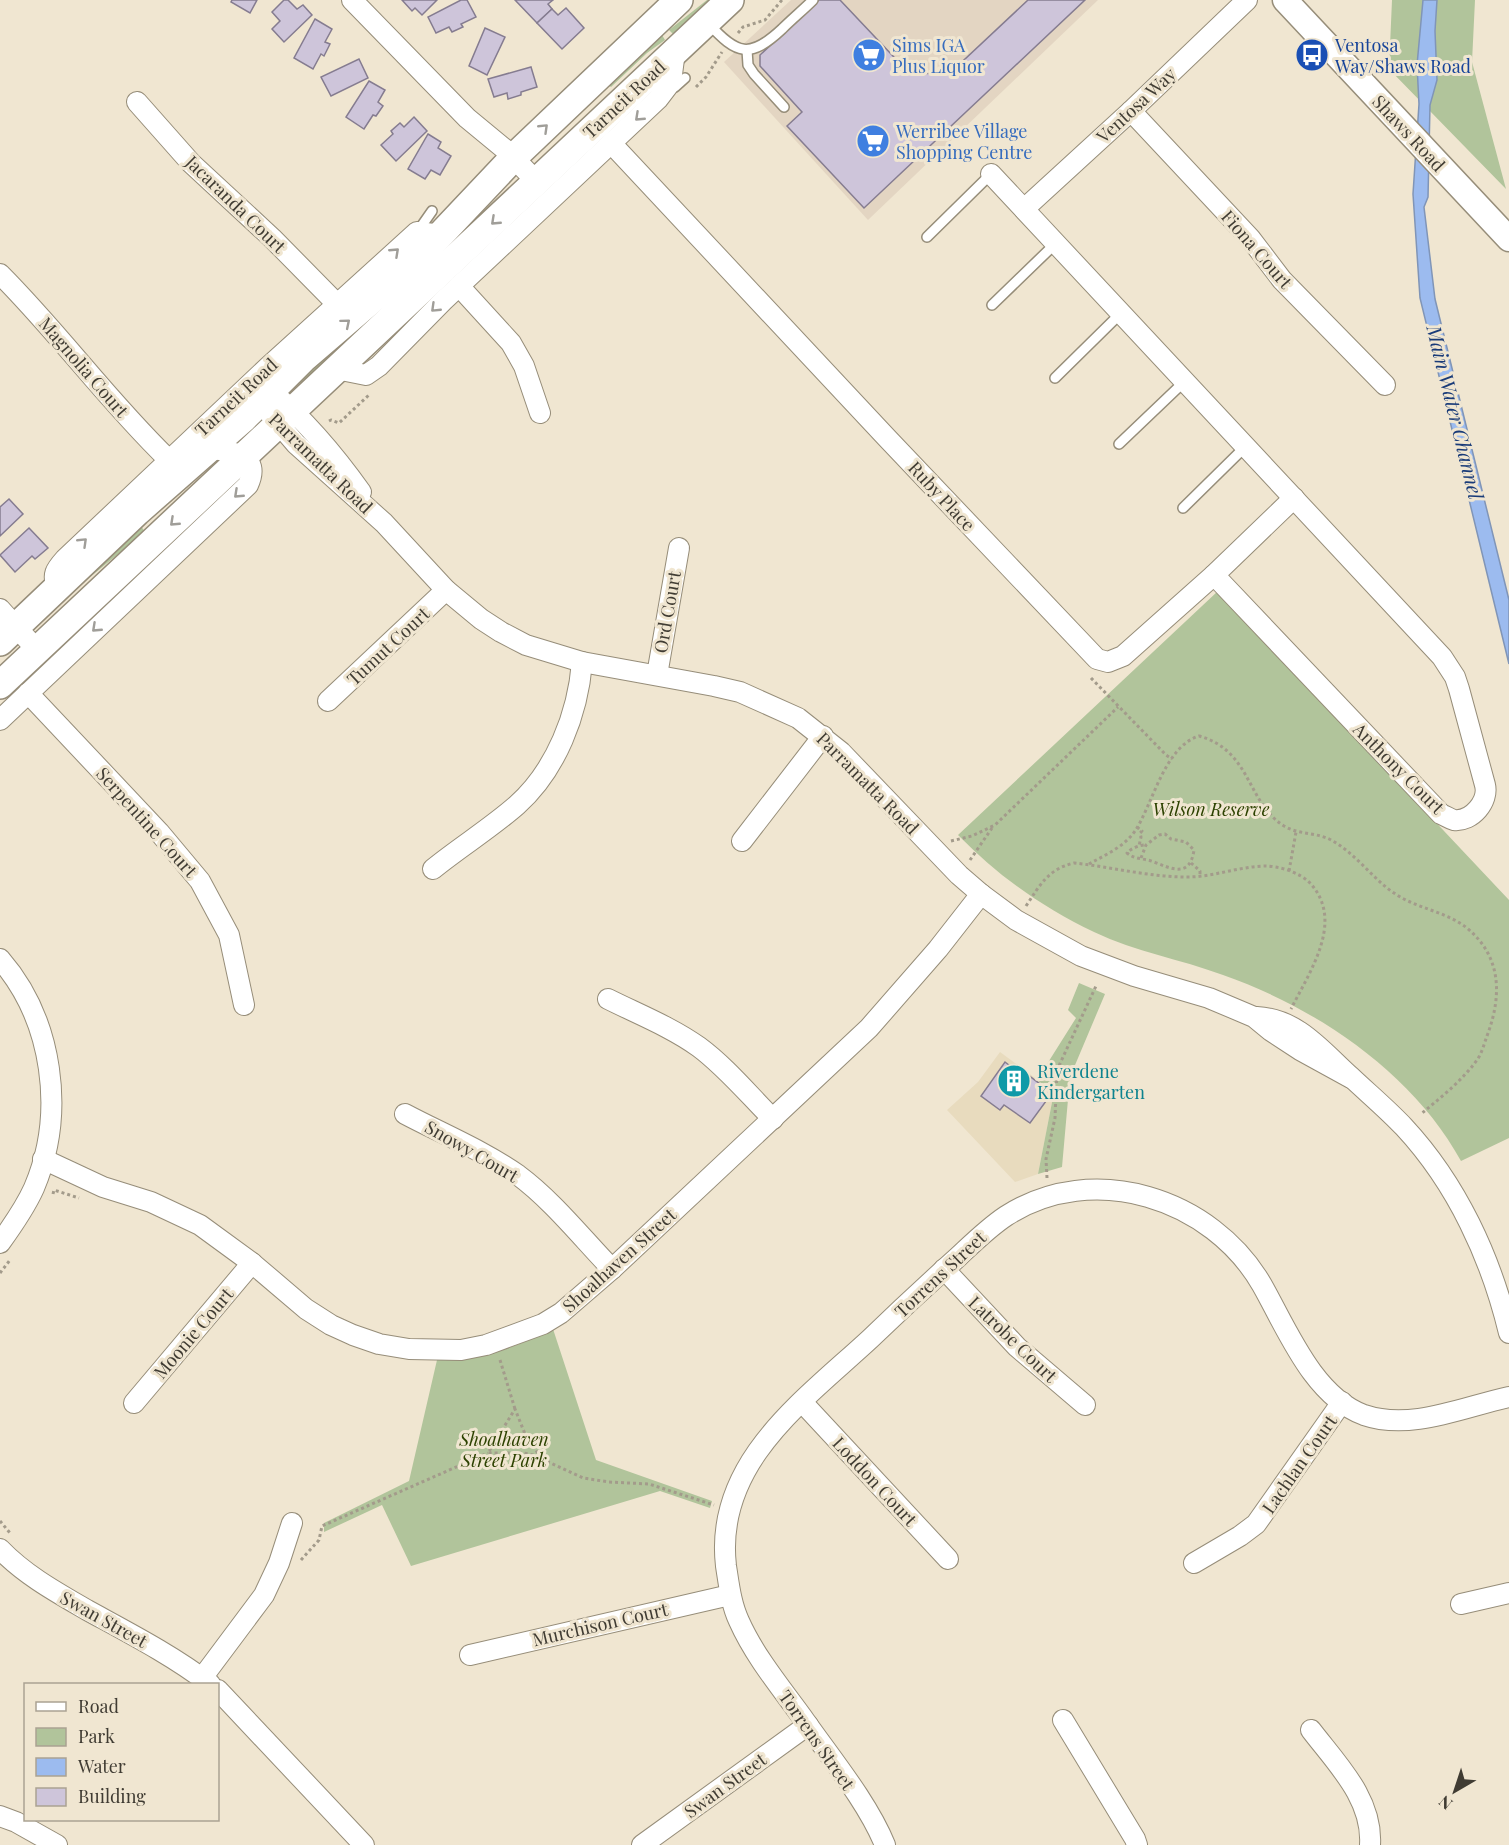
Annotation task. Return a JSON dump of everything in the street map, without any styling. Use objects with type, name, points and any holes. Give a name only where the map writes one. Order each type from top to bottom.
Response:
[{"type":"main road","name":"Tarneit Road","points":[[5,626],[58,588],[137,512],[210,449],[304,358],[411,266],[430,226],[509,162],[679,0]]},
{"type":"main road","name":"Tarneit Road","points":[[0,685],[730,0]]},
{"type":"main road","points":[[58,588],[78,611]]},
{"type":"street","points":[[352,0],[467,118],[485,146],[509,162],[533,186]]},
{"type":"street","name":"Ventosa Way","points":[[1024,209],[1247,0]]},
{"type":"street","name":"Shaws Road","points":[[1285,0],[1509,239]]},
{"type":"street","name":"Tarneit Road","points":[[336,369],[366,375],[371,372],[610,143],[677,83],[671,82],[675,51]]},
{"type":"street","name":"Jacaranda Court","points":[[137,102],[191,163],[272,238],[338,305]]},
{"type":"street","name":"Fiona Court","points":[[1131,111],[1250,238],[1282,280],[1385,385]]},
{"type":"street","name":"Ruby Place","points":[[610,143],[1094,657],[1108,662],[1124,656],[1214,575],[1294,498]]},
{"type":"street","points":[[991,174],[1294,498]]},
{"type":"street","name":"Tarneit Road","points":[[58,588],[54,581],[56,570],[168,459],[338,305],[430,226]]},
{"type":"street","name":"Magnolia Court","points":[[0,274],[34,309],[117,406],[168,459]]},
{"type":"street","points":[[459,286],[511,343],[524,366],[540,413]]},
{"type":"street","name":"Parramatta Road","points":[[266,396],[286,417],[334,454],[384,523],[446,590],[481,619],[501,632],[526,645],[582,662],[740,692],[798,718],[823,736],[860,771],[959,875],[1016,920],[1081,956],[1134,976],[1209,998],[1254,1017],[1284,1022],[1312,1039],[1406,1129],[1450,1190],[1465,1214],[1488,1264],[1509,1333]]},
{"type":"street","name":"Tarneit Road","points":[[210,449],[232,451],[243,456]]},
{"type":"street","points":[[0,720],[248,485],[252,471],[243,456]]},
{"type":"street","name":"Anthony Court","points":[[1214,575],[1442,814],[1456,820],[1478,809],[1484,801],[1486,790],[1460,689],[1449,667],[1294,498]]},
{"type":"street","name":"Ord Court","points":[[657,675],[679,548]]},
{"type":"street","name":"Tumut Court","points":[[328,701],[446,590]]},
{"type":"street","points":[[5,626],[37,650]]},
{"type":"street","points":[[433,868],[517,805],[540,780],[563,740],[580,685],[582,662]]},
{"type":"street","name":"Serpentine Court","points":[[28,693],[159,832],[200,881],[229,935],[244,1005]]},
{"type":"street","points":[[742,841],[823,736]]},
{"type":"street","name":"Shoalhaven Street","points":[[40,1168],[151,1202],[176,1212],[208,1230],[252,1263],[306,1309],[331,1325],[379,1344],[409,1349],[461,1350],[486,1345],[543,1324],[561,1313],[612,1269],[881,1015],[938,949],[981,894]]},
{"type":"street","points":[[0,959],[28,1000],[37,1022],[51,1080],[51,1115],[40,1168],[26,1204],[0,1243]]},
{"type":"street","points":[[608,999],[700,1047],[723,1067],[772,1119]]},
{"type":"street","name":"Parramatta Road","points":[[1254,1017],[1300,1050],[1351,1077]]},
{"type":"street","name":"Snowy Court","points":[[405,1114],[520,1177],[556,1209],[612,1269]]},
{"type":"street","name":"Torrens Street","points":[[885,1845],[864,1808],[747,1638],[738,1619],[730,1595],[725,1556],[730,1510],[740,1482],[756,1452],[779,1425],[944,1269],[1000,1221],[1023,1207],[1078,1190],[1126,1192],[1156,1199],[1191,1214],[1223,1236],[1237,1250],[1259,1280],[1314,1375],[1331,1395],[1361,1414],[1377,1418],[1408,1420],[1509,1397]]},
{"type":"street","name":"Moonie Court","points":[[134,1403],[252,1263]]},
{"type":"street","name":"Latrobe Court","points":[[944,1269],[1024,1354],[1085,1405]]},
{"type":"street","name":"Loddon Court","points":[[802,1402],[948,1559]]},
{"type":"street","name":"Lachlan Court","points":[[1194,1563],[1257,1524],[1342,1402]]},
{"type":"street","points":[[211,1683],[264,1595],[279,1563],[292,1523]]},
{"type":"street","name":"Swan Street","points":[[7,1543],[18,1566],[46,1587],[169,1655],[209,1683]]},
{"type":"street","points":[[1461,1604],[1509,1593]]},
{"type":"street","name":"Murchison Court","points":[[470,1655],[730,1595]]},
{"type":"street","name":"Swan Street","points":[[219,1693],[364,1845]]},
{"type":"street","points":[[1063,1720],[1137,1845]]},
{"type":"street","name":"Swan Street","points":[[642,1845],[808,1725]]},
{"type":"street","points":[[1311,1730],[1358,1792],[1368,1820],[1370,1845]]},
{"type":"street","points":[[0,1816],[16,1822],[57,1845]]},
{"type":"lane","points":[[707,21],[728,42],[747,50],[755,50],[767,44],[813,0]]},
{"type":"lane","points":[[747,50],[748,65],[784,107]]},
{"type":"lane","points":[[927,237],[991,174]]},
{"type":"lane","points":[[992,305],[1055,244]]},
{"type":"lane","points":[[1055,378],[1120,314]]},
{"type":"lane","points":[[1119,444],[1184,382]]},
{"type":"lane","points":[[1183,508],[1245,447]]},
{"type":"path","points":[[959,875],[995,825],[1118,707]]},
{"type":"path","points":[[1089,864],[1118,848],[1127,840],[1137,827],[1151,795],[1181,746],[1199,736],[1220,745],[1235,757],[1270,813],[1282,824],[1296,832],[1331,840],[1396,895],[1464,926],[1477,938],[1494,971],[1498,990],[1491,1024],[1481,1053],[1469,1070],[1421,1114]]},
{"type":"path","points":[[928,843],[972,836],[995,825]]},
{"type":"path","points":[[1137,827],[1142,831],[1139,846]]},
{"type":"path","points":[[1289,871],[1296,832]]},
{"type":"path","points":[[1165,834],[1171,839],[1186,842],[1194,850],[1191,863],[1185,868],[1168,869],[1154,862],[1141,858],[1136,859],[1127,853],[1130,849],[1139,846],[1146,845],[1159,835],[1165,834]]},
{"type":"path","points":[[1141,858],[1146,845]]},
{"type":"path","points":[[1016,920],[1052,871],[1074,863],[1164,876],[1200,877],[1246,867],[1267,866],[1289,871],[1305,879],[1317,891],[1323,906],[1326,927],[1315,961],[1284,1022]]},
{"type":"path","points":[[1191,863],[1200,871],[1200,877]]},
{"type":"path","points":[[1047,1179],[1046,1159],[1055,1118],[1057,1070],[1096,986]]},
{"type":"path","points":[[488,1453],[515,1409],[525,1434],[542,1458]]},
{"type":"path","points":[[300,1561],[319,1540],[322,1526],[488,1453],[524,1453],[542,1458],[583,1478],[594,1481],[649,1484],[730,1510]]},
{"type":"path","points":[[0,1521],[7,1543]]},
{"type":"shaded area","name":"Werribee Village Shopping Centre","points":[[791,0],[1098,0],[868,220],[724,62]]},
{"type":"shaded area","points":[[1000,1052],[1054,1092],[1038,1174],[1015,1182],[947,1110],[978,1082]]},
{"type":"green space","points":[[707,0],[717,0],[673,34],[669,30]]},
{"type":"green space","points":[[1392,0],[1475,0],[1472,62],[1506,189],[1389,69]]},
{"type":"green space","points":[[662,35],[665,40],[647,53],[611,87],[606,83]]},
{"type":"green space","points":[[335,345],[342,353],[306,387],[297,380]]},
{"type":"green space","points":[[141,526],[145,532],[73,591]]},
{"type":"green space","name":"Wilson Reserve","points":[[1218,591],[1509,900],[1509,1138],[1461,1161],[1441,1129],[1417,1099],[1359,1047],[1327,1025],[1258,989],[1207,969],[1126,945],[1075,923],[1022,890],[958,835]]},
{"type":"green space","points":[[1079,983],[1105,994],[1070,1077],[1062,1167],[1038,1174],[1054,1092],[1037,1080],[1076,1018],[1068,1010]]},
{"type":"green space","name":"Shoalhaven Street Park","points":[[553,1329],[596,1460],[712,1501],[710,1508],[660,1491],[411,1566],[382,1505],[324,1532],[324,1523],[409,1481],[437,1360],[468,1358],[497,1352]]},
{"type":"water","name":"Main Water Channel","points":[[1423,0],[1437,0],[1435,31],[1437,80],[1430,105],[1428,197],[1424,207],[1435,299],[1509,600],[1509,664],[1420,298],[1413,194],[1419,104],[1417,65]]},
{"type":"building","points":[[232,0],[257,0],[250,13],[231,2]]},
{"type":"building","points":[[284,0],[288,0],[297,9],[303,5],[312,15],[284,42],[272,29],[280,21],[272,12]]},
{"type":"building","points":[[402,0],[437,0],[422,15],[415,8],[412,11]]},
{"type":"building","points":[[461,0],[467,0],[476,17],[461,24],[463,27],[452,32],[449,27],[436,33],[428,17]]},
{"type":"building","points":[[515,0],[553,0],[548,4],[552,9],[537,23]]},
{"type":"building","name":"Werribee Village Shopping Centre","points":[[819,0],[840,0],[909,73],[949,74],[1028,0],[1085,0],[864,208],[787,126],[802,112],[760,66],[760,55]]},
{"type":"building","points":[[566,8],[584,28],[562,49],[537,23],[552,9],[558,15]]},
{"type":"building","points":[[315,19],[332,29],[325,42],[330,44],[324,56],[321,54],[313,69],[294,58]]},
{"type":"building","points":[[485,28],[505,37],[487,75],[469,66]]},
{"type":"building","points":[[359,59],[368,78],[331,96],[321,77]]},
{"type":"building","points":[[531,67],[537,87],[508,99],[507,93],[494,97],[488,79]]},
{"type":"building","points":[[369,81],[385,90],[378,102],[383,106],[376,116],[373,115],[364,129],[346,117]]},
{"type":"building","points":[[414,117],[427,131],[396,161],[381,145],[393,134],[391,131],[400,123],[404,127]]},
{"type":"building","points":[[428,134],[441,142],[438,148],[451,156],[440,175],[431,170],[425,179],[408,169]]},
{"type":"building","points":[[9,499],[23,514],[0,536],[0,507]]},
{"type":"building","points":[[29,528],[48,548],[35,559],[32,556],[15,572],[0,555]]},
{"type":"building","name":"Riverdene Kindergarten","points":[[1005,1062],[1014,1069],[1016,1066],[1052,1093],[1030,1123],[1004,1105],[1000,1110],[981,1096]]},
{"type":"place","name":"Sims IGA Plus Liquor","points":[[869,55]]},
{"type":"place","name":"Ventosa Way/Shaws Road","points":[[1312,55]]},
{"type":"place","name":"Werribee Village Shopping Centre","points":[[873,141]]},
{"type":"place","name":"Riverdene Kindergarten","points":[[1014,1081]]}]
